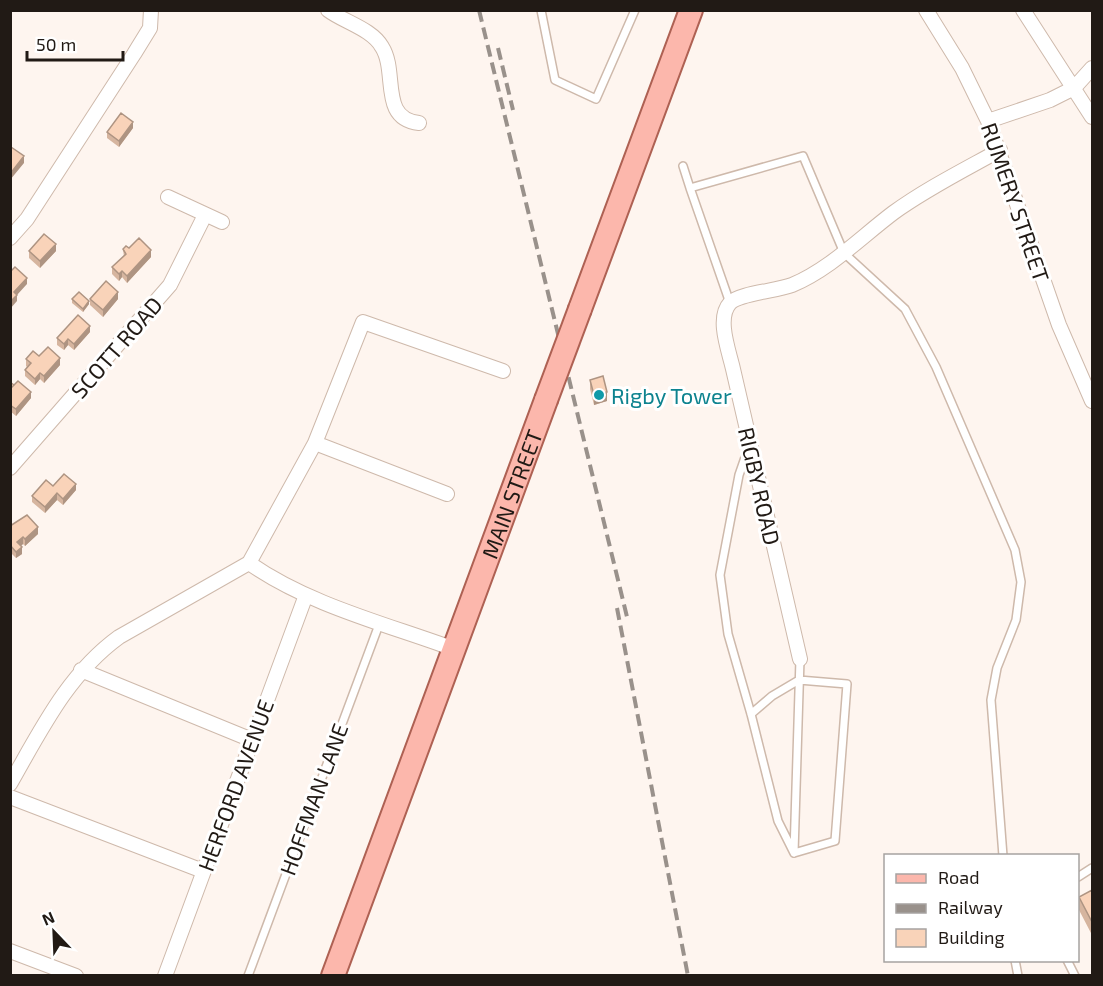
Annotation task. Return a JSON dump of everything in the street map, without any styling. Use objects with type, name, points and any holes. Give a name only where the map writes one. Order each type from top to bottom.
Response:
[{"type":"main road","name":"MAIN STREET","points":[[333,975],[691,10]]},
{"type":"street","points":[[10,238],[27,219],[134,54],[150,28],[151,10]]},
{"type":"street","points":[[328,10],[369,34],[382,46],[391,72],[392,102],[398,115],[407,122],[419,123]]},
{"type":"street","name":"RUMERY STREET","points":[[926,10],[962,68],[988,121],[1000,150],[1059,325],[1092,401]]},
{"type":"street","points":[[1023,10],[1092,117]]},
{"type":"street","points":[[988,121],[1050,100],[1074,88],[1092,68]]},
{"type":"street","points":[[730,303],[739,297],[771,292],[792,285],[812,275],[844,253],[895,212],[1000,150]]},
{"type":"street","points":[[168,197],[222,222]]},
{"type":"street","name":"SCOTT ROAD","points":[[10,468],[170,285],[205,215]]},
{"type":"street","name":"RIGBY ROAD","points":[[730,303],[725,313],[724,327],[800,659]]},
{"type":"street","points":[[10,784],[42,728],[81,670],[119,637],[249,563],[315,443],[363,322],[502,371]]},
{"type":"street","points":[[315,443],[447,494]]},
{"type":"street","points":[[249,563],[273,580],[306,595],[454,650]]},
{"type":"street","name":"HERFORD AVENUE","points":[[165,975],[306,595]]},
{"type":"street","points":[[81,670],[252,740]]},
{"type":"street","points":[[10,797],[203,871]]},
{"type":"street","points":[[10,951],[76,975]]},
{"type":"lane","points":[[541,10],[555,80],[596,99],[635,10]]},
{"type":"lane","points":[[690,188],[803,156],[844,253],[905,309],[936,367],[1015,550],[1021,582],[1016,620],[997,668],[991,700],[1003,854]]},
{"type":"lane","points":[[683,166],[730,303]]},
{"type":"lane","points":[[751,442],[739,475],[720,575],[728,634],[752,714],[778,821],[794,853]]},
{"type":"lane","name":"HOFFMAN LANE","points":[[248,975],[380,622]]},
{"type":"lane","points":[[794,853],[800,659]]},
{"type":"lane","points":[[752,714],[772,696],[799,680],[847,684],[835,841],[794,853]]},
{"type":"lane","points":[[1079,876],[1092,868]]},
{"type":"building","points":[[121,113],[133,122],[119,141],[107,132]]},
{"type":"building","points":[[10,148],[24,156],[10,174]]},
{"type":"building","points":[[44,234],[56,244],[40,261],[29,251]]},
{"type":"building","points":[[139,238],[151,250],[127,276],[122,271],[119,274],[112,267],[126,254],[123,249],[126,246],[129,248]]},
{"type":"building","points":[[15,267],[27,278],[14,292],[17,295],[10,302],[10,272]]},
{"type":"building","points":[[106,281],[118,292],[103,310],[90,299]]},
{"type":"building","points":[[79,292],[89,301],[83,309],[72,299]]},
{"type":"building","points":[[78,315],[90,326],[74,344],[68,339],[64,344],[57,338]]},
{"type":"building","points":[[48,347],[60,358],[44,376],[40,373],[35,379],[25,370],[31,363],[26,359],[33,351],[39,356]]},
{"type":"building","points":[[603,376],[607,392],[594,395],[590,380]]},
{"type":"building","points":[[18,381],[31,392],[16,409],[10,405],[10,389]]},
{"type":"building","points":[[64,474],[76,484],[63,499],[57,493],[45,507],[32,496],[46,480],[53,486]]},
{"type":"building","points":[[27,515],[38,527],[25,539],[23,537],[17,542],[22,547],[16,552],[10,545],[10,526]]},
{"type":"building","points":[[1092,890],[1092,922],[1079,897]]},
{"type":"railway","points":[[479,10],[628,621]]},
{"type":"railway","points":[[498,48],[513,110]]},
{"type":"railway","points":[[617,608],[688,976]]},
{"type":"place","name":"Rigby Tower","points":[[599,395]]}]
